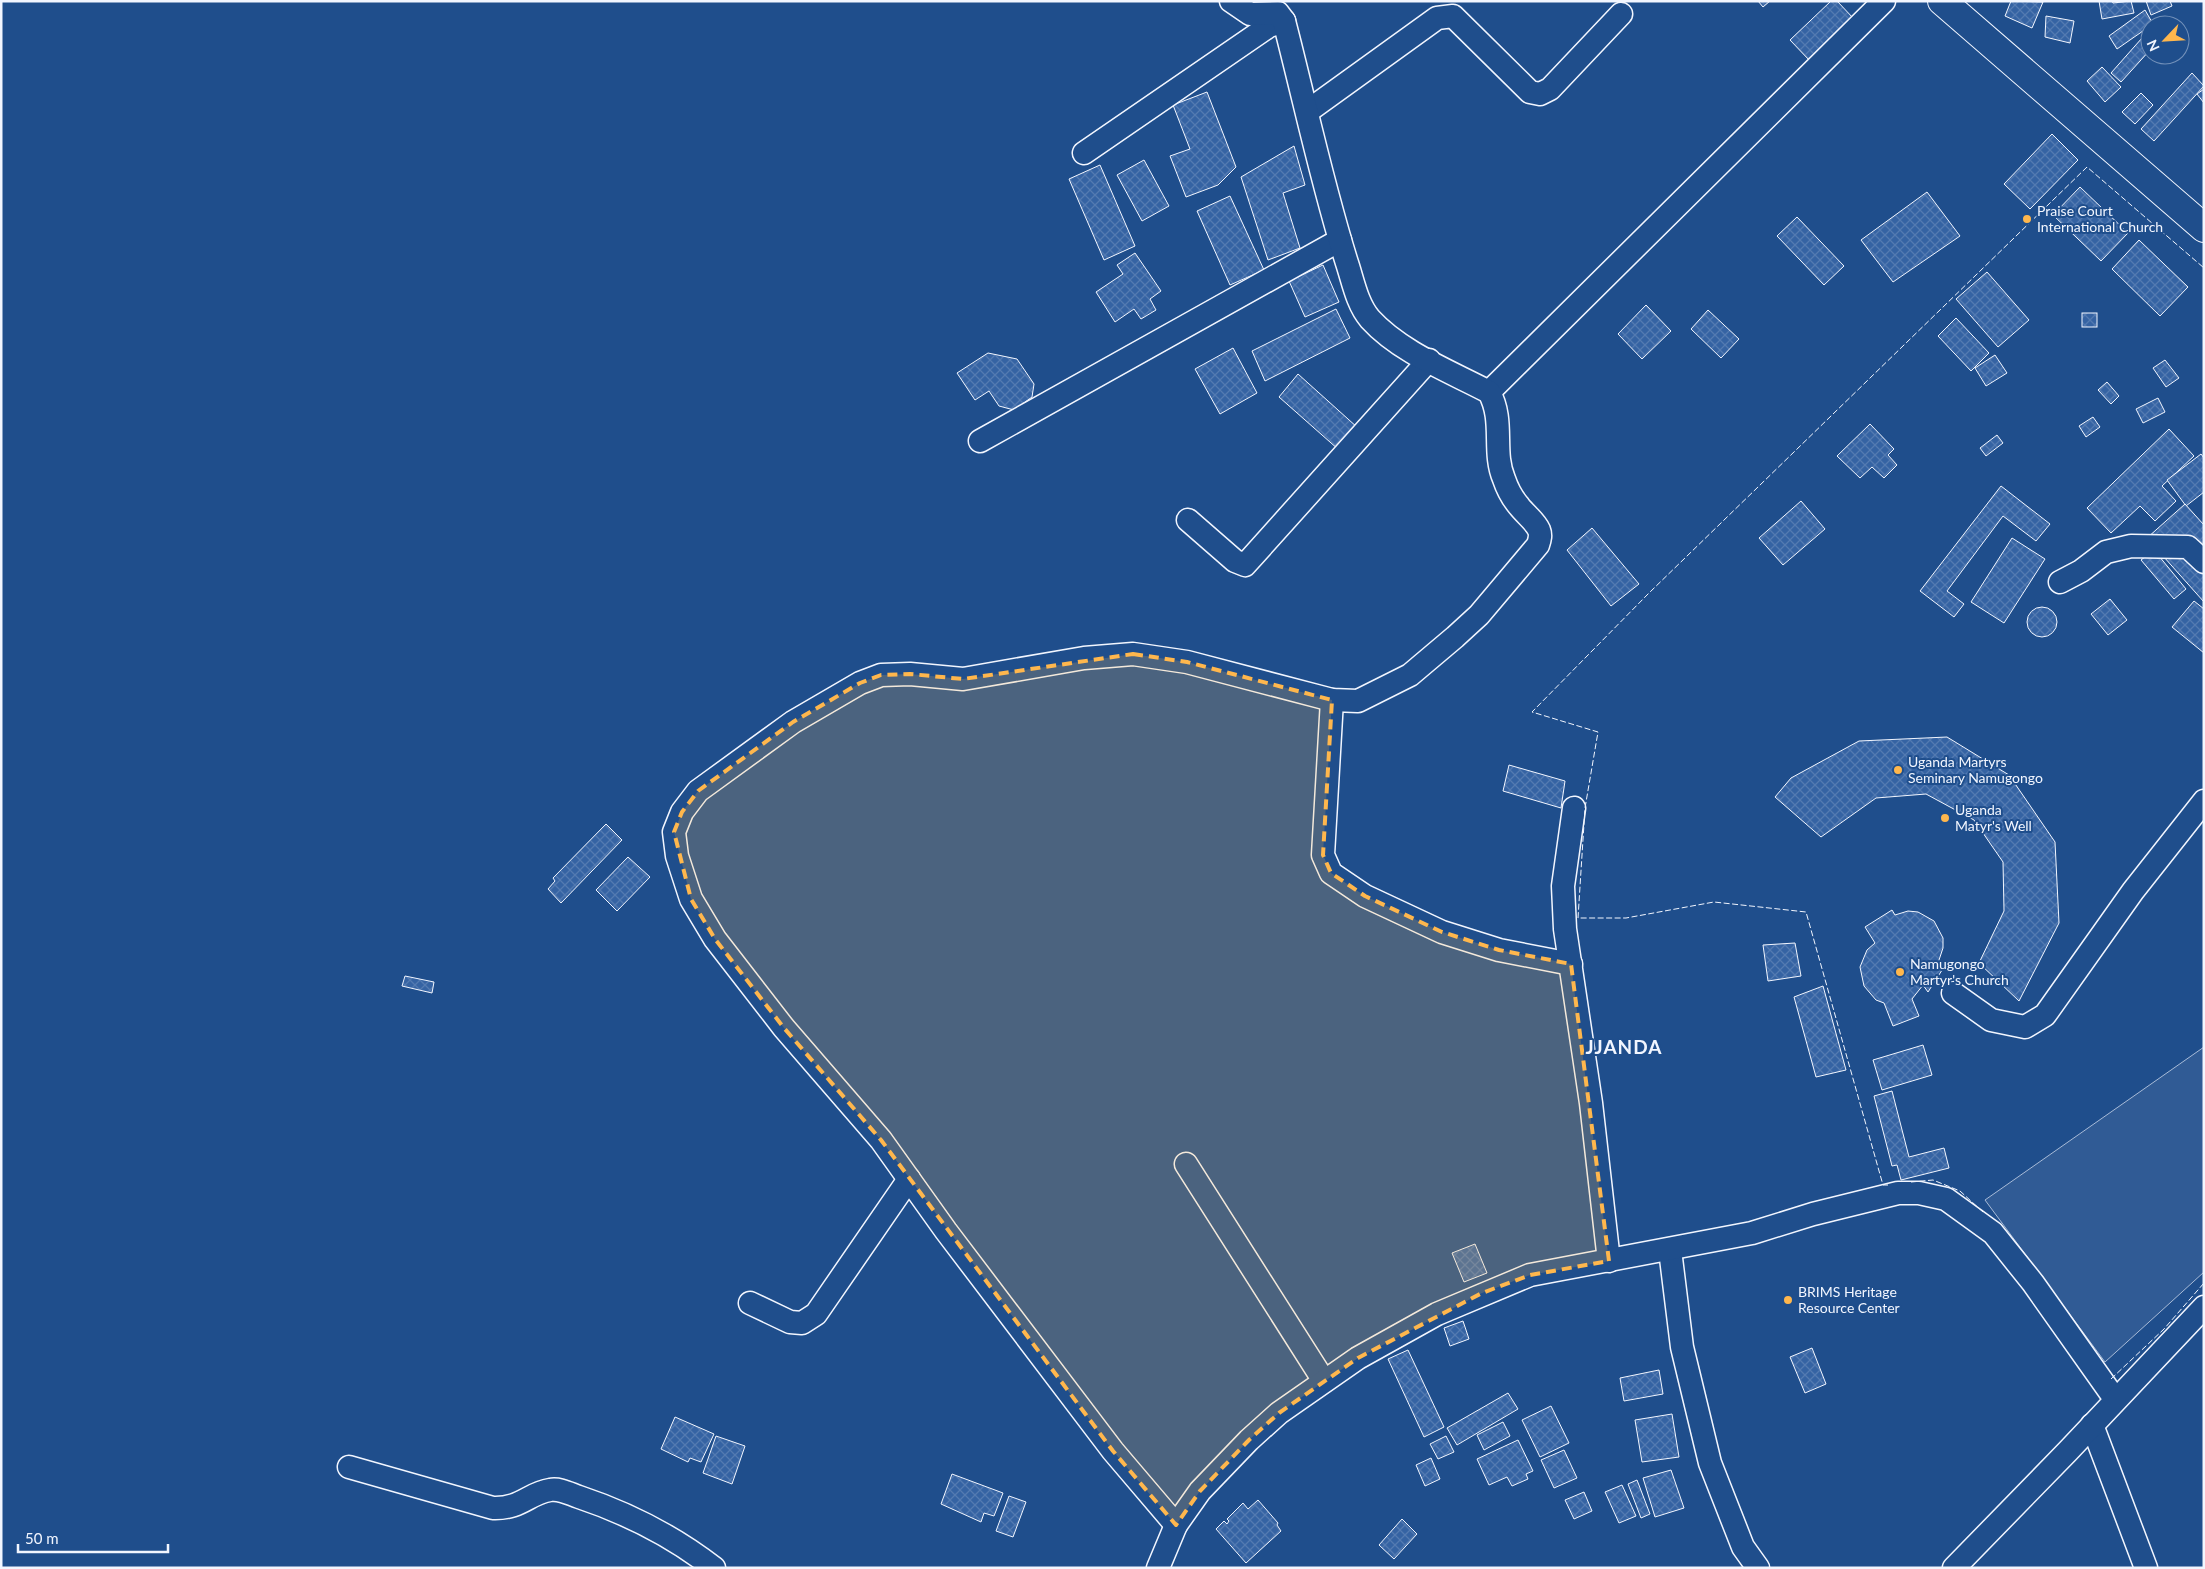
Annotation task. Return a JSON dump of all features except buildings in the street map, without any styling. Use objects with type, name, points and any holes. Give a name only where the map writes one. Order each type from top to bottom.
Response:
[{"type":"main road","points":[[1942,1],[2204,228]]},
{"type":"street","points":[[1176,1525],[1113,1451],[880,1140],[784,1028],[715,939],[691,899],[677,856],[674,832],[682,812],[698,791],[793,722],[860,683],[881,675],[910,674],[963,680],[1084,658],[1134,654],[1187,662],[1332,700],[1358,701],[1410,675],[1479,615],[1538,545],[1540,536],[1538,528],[1518,505],[1503,478],[1499,459],[1500,430],[1489,392],[1406,348],[1379,328],[1368,317],[1360,304],[1340,240],[1284,21],[1278,13],[1250,14],[1231,1]]},
{"type":"street","points":[[1489,392],[1884,1]]},
{"type":"street","points":[[1308,111],[1436,18],[1444,16],[1453,16],[1530,92],[1540,94],[1550,89],[1621,14]]},
{"type":"street","points":[[1084,153],[1268,26],[1284,21]]},
{"type":"street","points":[[980,441],[1340,240]]},
{"type":"street","points":[[1188,520],[1236,561],[1245,565],[1429,360]]},
{"type":"street","points":[[2060,582],[2081,571],[2106,552],[2131,546],[2188,547],[2204,562]]},
{"type":"street","points":[[1332,700],[1323,855],[1331,873],[1365,896],[1442,932],[1499,950],[1571,964]]},
{"type":"street","points":[[1953,993],[1991,1020],[2025,1027],[2045,1015],[2134,891],[2204,801]]},
{"type":"street","points":[[1574,808],[1563,886],[1565,929],[1590,1094],[1609,1261]]},
{"type":"street","points":[[1186,1164],[1324,1381]]},
{"type":"street","points":[[750,1303],[790,1322],[802,1323],[816,1314],[909,1180]]},
{"type":"street","points":[[1158,1568],[1176,1525],[1200,1491],[1278,1413],[1358,1358],[1429,1318],[1482,1293],[1530,1275],[1752,1233],[1813,1214],[1898,1194],[1919,1193],[1946,1199],[1993,1233],[2033,1283],[2115,1399]]},
{"type":"street","points":[[1670,1250],[1682,1347],[1710,1463],[1743,1547],[1758,1568]]},
{"type":"street","points":[[1954,1568],[2204,1307]]},
{"type":"street","points":[[2092,1425],[2146,1568]]},
{"type":"street","points":[[350,1467],[493,1508],[514,1506],[545,1491],[558,1490],[602,1506],[649,1527],[694,1553],[714,1568]]},
{"type":"highlighted area","points":[[1133,654],[1187,662],[1332,700],[1323,855],[1331,873],[1365,896],[1442,932],[1499,950],[1571,964],[1609,1261],[1530,1275],[1482,1293],[1358,1358],[1279,1413],[1249,1440],[1200,1491],[1176,1525],[1113,1451],[881,1140],[784,1028],[715,939],[691,899],[674,832],[682,812],[698,791],[793,722],[860,683],[881,675],[910,674],[963,679]]},
{"type":"shaded area","points":[[2204,1047],[2204,1272],[2105,1362],[1985,1200]]},
{"type":"fence","points":[[1888,1185],[1883,1185],[1806,912],[1714,902],[1626,918],[1578,918],[1585,808],[1598,732],[1532,712],[1649,593],[2087,167],[2204,268]]},
{"type":"fence","points":[[1911,1182],[1933,1180],[1960,1191],[1983,1212]]},
{"type":"fence","points":[[2111,1379],[2164,1329],[2204,1283]]},
{"type":"place","name":"Praise Court International Church","points":[[2027,219]]},
{"type":"place","name":"Uganda Martyrs Seminary Namugongo","points":[[1898,770]]},
{"type":"place","name":"Uganda Matyr's Well","points":[[1945,818]]},
{"type":"place","name":"Namugongo Martyr's Church","points":[[1900,972]]},
{"type":"place","name":"BRIMS Heritage Resource Center","points":[[1788,1300]]},
{"type":"district","name":"JJANDA","points":[[1624,1047]]}]
